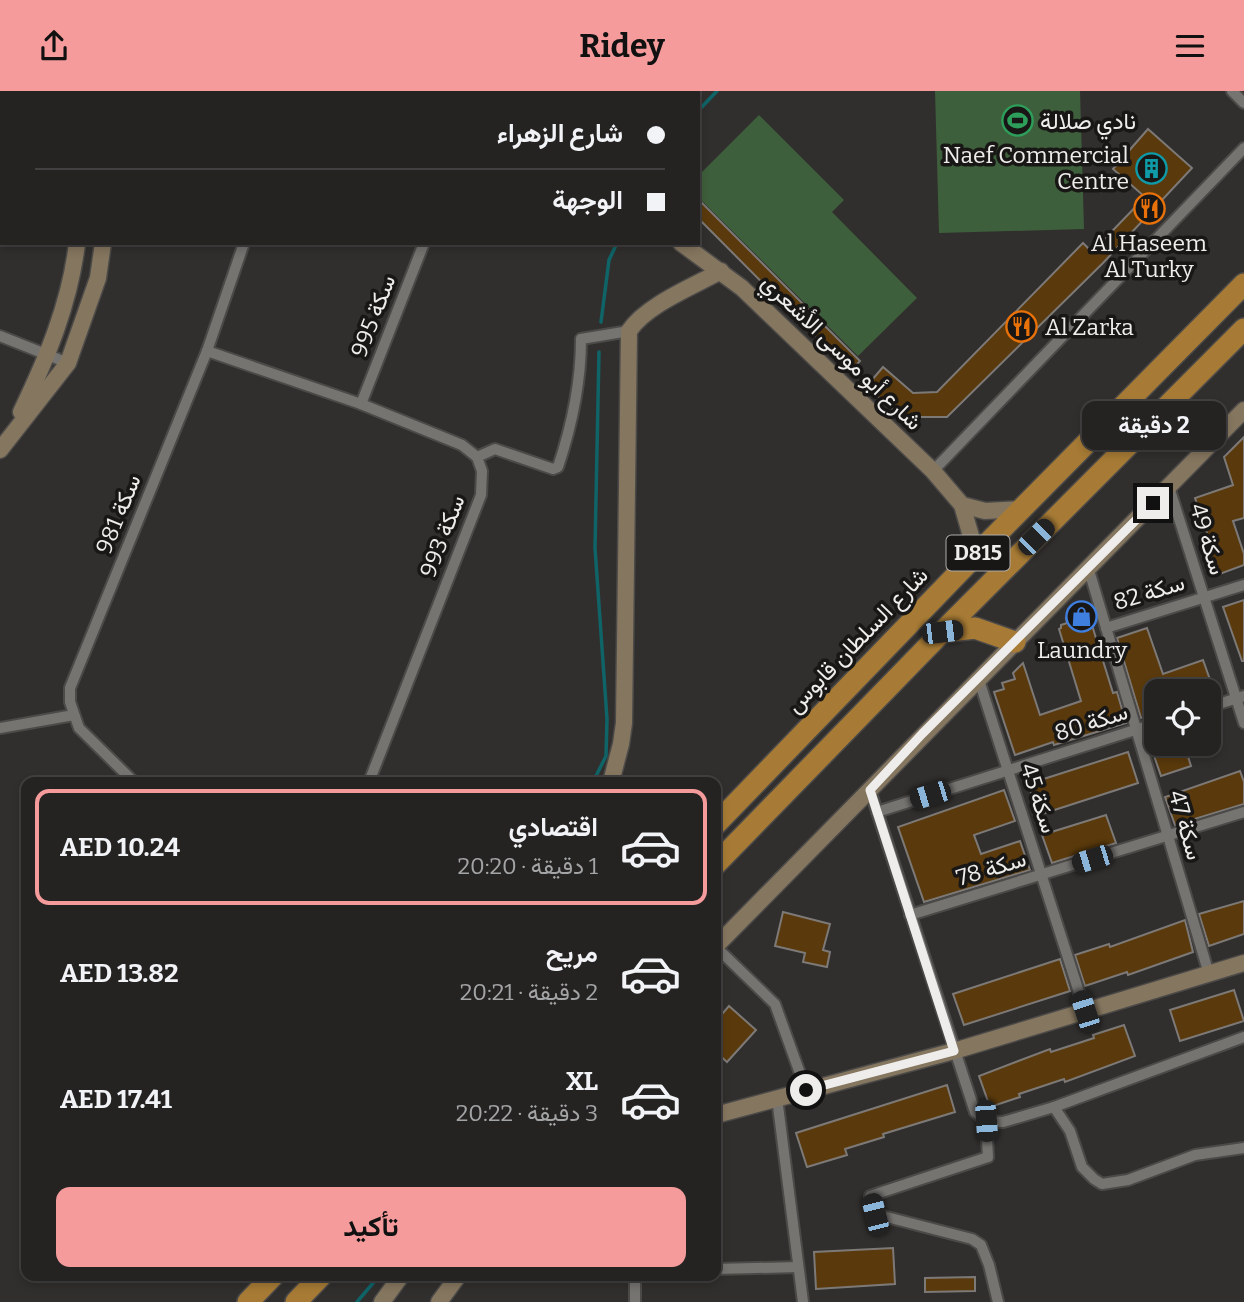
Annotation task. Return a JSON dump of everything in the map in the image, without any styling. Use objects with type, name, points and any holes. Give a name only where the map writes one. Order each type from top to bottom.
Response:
[{"type":"highway","name":"شارع السلطان قابوس","points":[[721,819],[1244,284]]},
{"type":"highway","name":"D815","points":[[721,859],[1244,329]]},
{"type":"highway","points":[[942,632],[975,628],[1015,642]]},
{"type":"highway","points":[[248,1302],[268,1281]]},
{"type":"highway","points":[[296,1302],[316,1281]]},
{"type":"street","points":[[1232,91],[1244,103]]},
{"type":"street","points":[[933,471],[1244,148]]},
{"type":"street","points":[[2,444],[48,355],[74,272],[77,245]]},
{"type":"street","points":[[2,444],[68,363],[98,278],[103,245]]},
{"type":"street","name":"سكة 981","points":[[74,715],[70,702],[71,688],[207,351],[243,245]]},
{"type":"street","name":"سكة 995","points":[[361,404],[423,245]]},
{"type":"street","name":"شارع أبو موسى الأشعري","points":[[684,245],[742,288],[933,471],[962,505],[971,536],[970,562]]},
{"type":"street","points":[[612,777],[624,723],[629,331],[635,322],[651,310],[721,271]]},
{"type":"street","points":[[207,351],[361,404],[462,445],[477,457],[495,449],[553,469],[558,467],[571,428],[580,379],[581,339],[629,331]]},
{"type":"street","points":[[0,335],[68,363]]},
{"type":"street","points":[[721,941],[978,677],[1244,410]]},
{"type":"street","name":"سكة 993","points":[[371,777],[481,495],[483,480],[477,457]]},
{"type":"street","name":"سكة 49","points":[[1170,487],[1204,597],[1240,697],[1244,723]]},
{"type":"street","points":[[962,505],[985,511],[1022,509]]},
{"type":"street","name":"سكة 47","points":[[1088,567],[1209,974]]},
{"type":"street","name":"سكة 82","points":[[1106,628],[1244,585]]},
{"type":"street","name":"سكة 45","points":[[978,677],[1085,1011]]},
{"type":"street","points":[[1221,703],[1240,697]]},
{"type":"street","points":[[0,729],[74,715],[79,727],[129,777]]},
{"type":"street","name":"سكة 80","points":[[877,812],[1144,727]]},
{"type":"street","points":[[870,790],[975,1112],[986,1121],[1003,1122],[1054,1107],[1244,1037]]},
{"type":"street","name":"سكة 78","points":[[910,915],[1244,812]]},
{"type":"street","points":[[721,951],[775,1004],[806,1090]]},
{"type":"street","points":[[721,1114],[954,1051],[1244,963]]},
{"type":"street","points":[[777,1098],[803,1302]]},
{"type":"street","points":[[1054,1107],[1070,1131],[1082,1167],[1102,1184],[1128,1180],[1195,1155],[1244,1148]]},
{"type":"street","points":[[986,1121],[988,1157],[870,1196],[875,1214],[972,1240],[981,1245],[998,1302]]},
{"type":"street","points":[[721,1269],[798,1267]]},
{"type":"street","points":[[382,1302],[397,1281]]},
{"type":"street","points":[[439,1302],[454,1281]]},
{"type":"street","points":[[635,1281],[635,1302]]},
{"type":"green space","points":[[935,91],[1080,91],[1084,229],[939,233]]},
{"type":"green space","points":[[759,115],[844,200],[832,212],[917,298],[858,356],[700,199],[700,174]]},
{"type":"building","points":[[1148,129],[1192,168],[1103,263],[947,417],[902,417],[866,387],[883,367],[913,393],[937,392],[1083,243],[1092,252],[1145,197],[1113,169]]},
{"type":"building","points":[[700,201],[860,361],[850,371],[700,220]]},
{"type":"building","points":[[1244,437],[1244,518],[1233,521],[1244,554],[1244,565],[1217,575],[1206,543],[1210,542],[1195,498],[1233,485],[1224,457]]},
{"type":"building","points":[[1244,600],[1244,661],[1242,661],[1223,607]]},
{"type":"building","points":[[1087,609],[1113,693],[1117,692],[1126,723],[1015,755],[994,692],[1004,689],[1002,683],[1015,679],[1013,673],[1023,663],[1040,715],[1081,701],[1059,629],[1067,623],[1066,618]]},
{"type":"building","points":[[1147,628],[1163,674],[1203,660],[1210,679],[1144,679],[1144,717],[1141,718],[1117,638]]},
{"type":"building","points":[[1128,752],[1138,783],[1039,815],[1028,784]]},
{"type":"building","points":[[1154,756],[1188,756],[1191,766],[1161,776]]},
{"type":"building","points":[[1240,771],[1244,782],[1244,804],[1175,825],[1165,797]]},
{"type":"building","points":[[1004,790],[1015,821],[974,835],[981,854],[1020,841],[1030,870],[924,902],[898,827]]},
{"type":"building","points":[[1106,815],[1116,843],[1052,863],[1042,835]]},
{"type":"building","points":[[1244,901],[1244,934],[1209,946],[1199,914]]},
{"type":"building","points":[[783,912],[830,924],[823,950],[830,952],[827,967],[803,962],[805,953],[775,946]]},
{"type":"building","points":[[1185,920],[1193,952],[1128,975],[1127,972],[1085,986],[1075,955],[1109,944],[1110,947]]},
{"type":"building","points":[[1060,959],[1070,991],[964,1025],[953,994]]},
{"type":"building","points":[[1234,990],[1244,1021],[1180,1041],[1170,1010]]},
{"type":"building","points":[[729,1006],[756,1030],[727,1062],[721,1057],[721,1015]]},
{"type":"building","points":[[1124,1025],[1135,1056],[1065,1082],[1064,1079],[1019,1094],[1020,1097],[990,1107],[979,1076],[1050,1049],[1051,1052],[1094,1038],[1093,1035]]},
{"type":"building","points":[[947,1085],[955,1112],[883,1134],[884,1137],[845,1149],[847,1155],[807,1167],[796,1133]]},
{"type":"building","points":[[893,1248],[895,1284],[816,1289],[814,1252]]},
{"type":"building","points":[[975,1277],[975,1291],[925,1292],[925,1278]]},
{"type":"waterway","points":[[700,109],[717,91]]},
{"type":"waterway","points":[[601,322],[609,260],[616,245]]},
{"type":"waterway","points":[[596,777],[606,756],[607,719],[595,548],[599,352]]},
{"type":"waterway","points":[[357,1302],[375,1281]]},
{"type":"place","name":"نادي صلالة","points":[[1017,121]]},
{"type":"place","name":"Naef Commercial Centre","points":[[1152,168]]},
{"type":"place","name":"Al Haseem Al Turky","points":[[1149,209]]},
{"type":"place","name":"Al Zarka","points":[[1022,327]]},
{"type":"place","name":"Laundry","points":[[1082,616]]},
{"type":"route","points":[[806,1090],[954,1051],[870,790],[978,677],[1153,503]]}]
